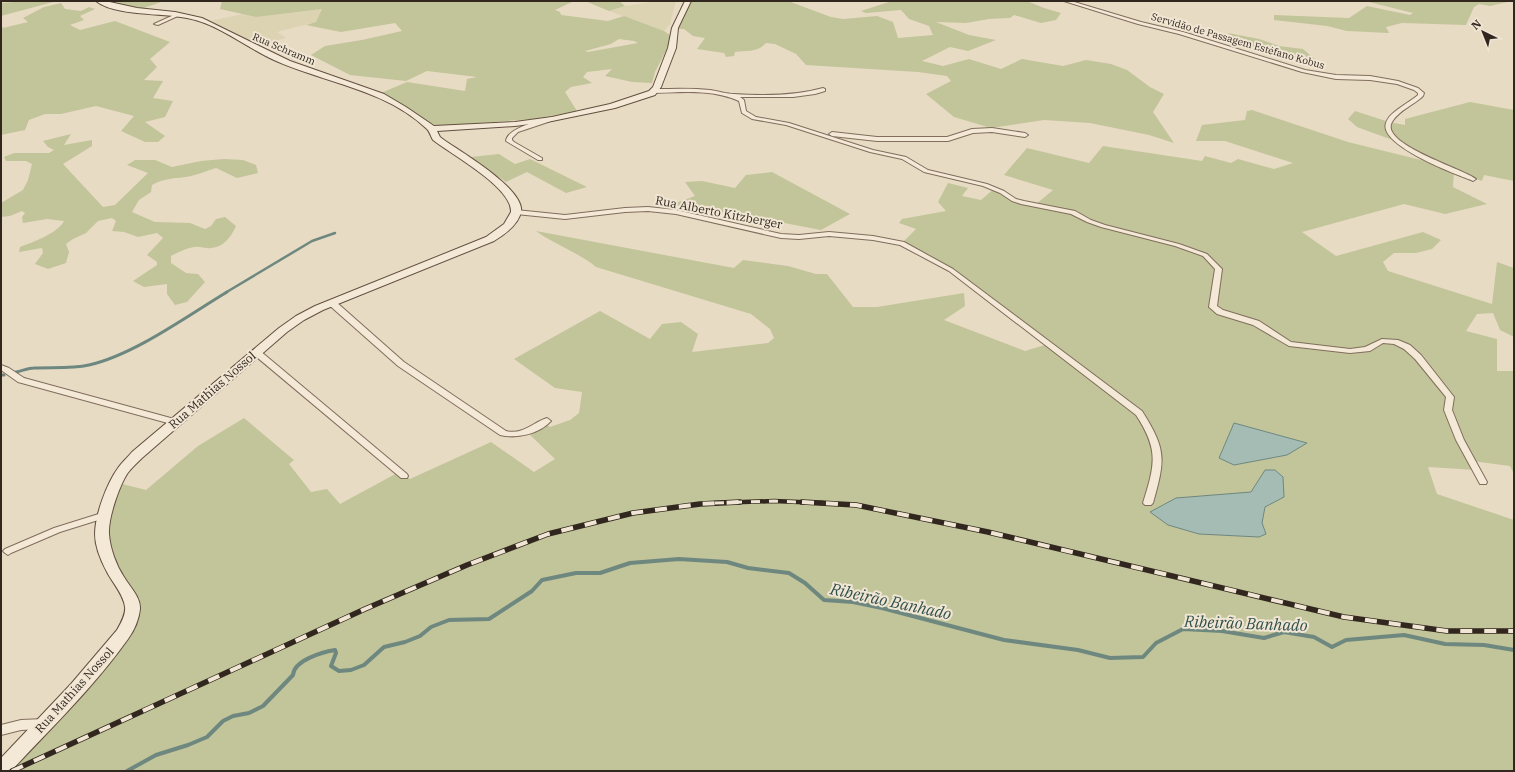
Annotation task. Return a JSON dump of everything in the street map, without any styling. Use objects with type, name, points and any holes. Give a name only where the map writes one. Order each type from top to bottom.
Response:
[{"type":"street","name":"Rua Schramm","points":[[99,1],[126,10],[178,15],[200,19],[283,62],[382,96],[432,129]]},
{"type":"street","points":[[655,91],[672,48],[675,28],[688,1]]},
{"type":"street","name":"Servidão de Passagem Estéfano Kobus","points":[[1066,1],[1140,23],[1181,33],[1236,52],[1304,71],[1344,78],[1370,78],[1398,83],[1416,89],[1421,93],[1420,96],[1391,119],[1388,127],[1389,132],[1398,142],[1413,151],[1473,180]]},
{"type":"street","points":[[156,24],[178,15]]},
{"type":"street","points":[[516,212],[517,206],[508,192],[436,138],[432,129],[515,124],[552,119],[612,106],[645,96],[655,91],[702,91],[733,96],[794,95],[816,93],[823,90]]},
{"type":"street","points":[[733,96],[741,100],[744,112],[754,118],[782,122],[872,151],[904,158],[926,171],[985,185],[1023,203],[1073,212],[1089,221],[1103,226],[1177,245],[1205,255],[1219,269],[1213,307],[1220,312],[1256,323],[1289,344],[1350,351],[1367,349],[1382,341],[1395,342],[1407,347],[1418,357],[1450,397],[1448,410],[1460,440],[1483,482]]},
{"type":"street","points":[[540,158],[512,143],[509,141],[509,138],[516,131],[552,119]]},
{"type":"street","points":[[819,133],[877,139],[948,139],[972,131],[992,130],[1025,135]]},
{"type":"street","name":"Rua Alberto Kitzberger","points":[[516,212],[565,216],[648,209],[676,212],[781,236],[799,237],[829,234],[873,238],[902,243],[952,270],[1139,413],[1149,428],[1156,445],[1159,466],[1148,503]]},
{"type":"street","name":"Rua Mathias Nossol","points":[[1,770],[107,654],[123,634],[130,620],[133,607],[128,594],[118,580],[108,560],[102,534],[105,515],[115,484],[123,470],[175,422],[292,323],[310,312],[490,239],[498,235],[508,225],[516,212]]},
{"type":"street","points":[[332,303],[401,364],[503,434],[510,436],[518,435],[547,422]]},
{"type":"street","points":[[256,352],[404,476]]},
{"type":"street","points":[[1,367],[10,371],[14,376],[21,380],[175,422]]},
{"type":"street","points":[[8,551],[57,530],[105,515]]},
{"type":"street","points":[[1,730],[21,725],[44,724]]},
{"type":"shaded area","points":[[650,1],[676,1],[670,24],[664,31],[609,11],[625,6],[651,2]]},
{"type":"shaded area","points":[[322,9],[316,22],[277,32],[286,38],[255,46],[210,21],[243,14],[256,17]]},
{"type":"green space","points":[[57,1],[1,16],[1,3]]},
{"type":"green space","points":[[103,1],[164,1],[138,10]]},
{"type":"green space","points":[[222,1],[574,1],[555,10],[560,12],[561,15],[608,21],[624,16],[664,31],[673,37],[655,72],[652,83],[632,82],[605,76],[612,69],[587,72],[583,77],[592,83],[571,87],[565,92],[577,111],[533,119],[438,126],[426,121],[381,93],[407,82],[465,91],[467,79],[477,77],[427,71],[406,81],[350,75],[311,55],[325,46],[402,31],[395,23],[341,32],[306,25],[316,22],[322,9],[256,17],[220,9]],"holes":[[[619,39],[638,43],[588,52],[585,51],[611,44]]]},
{"type":"green space","points":[[585,1],[619,1],[625,6],[609,11]]},
{"type":"green space","points":[[691,1],[788,1],[831,17],[843,19],[877,16],[893,22],[898,38],[933,35],[929,26],[909,19],[901,10],[866,13],[861,11],[892,1],[1027,1],[1061,13],[1056,20],[1041,23],[1014,15],[1010,18],[989,19],[966,23],[936,22],[969,35],[996,40],[968,51],[950,47],[922,61],[943,66],[969,59],[1001,69],[1022,59],[1063,66],[1086,60],[1111,64],[1127,70],[1150,87],[1164,94],[1153,112],[1174,143],[1149,135],[1090,123],[1044,120],[991,128],[954,117],[926,94],[951,81],[947,76],[918,72],[806,65],[796,54],[775,44],[766,43],[755,50],[735,52],[734,56],[726,57],[724,53],[697,49],[705,38],[693,36],[684,29],[677,29]]},
{"type":"green space","points":[[1365,1],[1512,1],[1490,6],[1479,4],[1474,7],[1466,25],[1402,23],[1386,27],[1389,33],[1347,31],[1327,26],[1274,20],[1274,15],[1349,18],[1367,6],[1410,15],[1413,13]]},
{"type":"green space","points":[[61,3],[65,9],[81,11],[89,7],[95,9],[80,16],[84,20],[70,25],[80,30],[115,21],[170,42],[150,59],[157,67],[144,80],[163,81],[153,98],[173,101],[165,117],[145,122],[165,136],[158,142],[145,142],[121,131],[134,116],[96,106],[61,114],[45,114],[29,120],[25,130],[1,135],[1,25],[3,28],[28,22],[23,18],[44,7]]},
{"type":"green space","points":[[1228,33],[1259,39],[1279,46],[1303,49],[1317,61],[1292,58],[1258,50],[1235,41]]},
{"type":"green space","points":[[1470,102],[1514,110],[1514,181],[1484,175],[1482,181],[1454,171],[1453,187],[1487,204],[1445,214],[1404,204],[1302,232],[1336,256],[1423,232],[1441,240],[1432,249],[1416,253],[1394,253],[1383,262],[1388,271],[1492,304],[1497,262],[1514,268],[1514,337],[1500,330],[1493,313],[1477,314],[1466,331],[1497,339],[1497,371],[1514,371],[1514,474],[1510,466],[1472,461],[1476,470],[1428,467],[1437,494],[1514,520],[1514,771],[11,771],[113,655],[133,591],[113,558],[108,542],[109,514],[122,484],[146,490],[198,446],[244,418],[294,460],[289,464],[311,492],[327,489],[340,504],[399,472],[410,479],[491,442],[534,472],[555,459],[527,432],[545,423],[550,427],[570,420],[579,413],[582,392],[555,388],[514,359],[600,311],[650,339],[662,324],[681,322],[698,334],[692,352],[768,343],[774,338],[770,329],[751,314],[596,267],[582,257],[536,231],[734,268],[743,260],[788,266],[816,274],[827,274],[853,307],[877,307],[964,293],[965,306],[944,320],[1025,351],[1048,344],[951,270],[902,243],[916,229],[899,223],[902,219],[946,211],[938,202],[948,183],[968,188],[962,196],[981,200],[995,188],[1014,200],[1035,205],[1053,190],[1004,175],[1027,148],[1089,163],[1103,146],[1202,161],[1205,156],[1231,163],[1238,159],[1274,169],[1293,163],[1225,141],[1196,141],[1202,125],[1245,120],[1247,111],[1252,110],[1348,142],[1441,165],[1398,142],[1357,127],[1348,119],[1355,111],[1389,122],[1405,125],[1405,119]]},
{"type":"green space","points":[[71,134],[64,145],[92,140],[92,146],[63,164],[103,207],[115,205],[148,173],[127,165],[135,160],[155,160],[172,167],[201,161],[224,159],[243,160],[256,165],[258,173],[237,178],[216,168],[193,176],[161,181],[152,185],[151,192],[139,200],[132,212],[155,222],[190,223],[205,229],[211,226],[216,219],[225,217],[236,226],[229,238],[220,246],[209,248],[192,248],[183,250],[171,256],[171,263],[186,273],[198,274],[205,282],[187,302],[175,305],[167,294],[167,284],[144,287],[133,281],[157,265],[157,262],[147,255],[163,238],[157,233],[138,237],[124,232],[112,231],[116,221],[112,218],[98,221],[86,233],[66,244],[69,252],[66,263],[48,269],[35,264],[43,253],[42,248],[19,252],[20,247],[50,234],[61,226],[64,221],[47,219],[23,223],[22,217],[25,213],[22,211],[10,216],[1,217],[1,203],[23,190],[28,180],[32,164],[26,161],[6,161],[4,157],[14,153],[49,153],[54,150],[48,147],[43,141]]},
{"type":"green space","points":[[499,154],[515,164],[530,159],[587,187],[566,193],[527,172],[506,182],[471,157]]},
{"type":"green space","points":[[772,172],[850,214],[821,230],[726,212],[708,212],[673,204],[695,196],[685,182],[702,181],[735,188],[746,175]]},
{"type":"water","points":[[1234,423],[1307,443],[1287,455],[1234,465],[1219,458]]},
{"type":"water","points":[[1265,470],[1275,470],[1283,477],[1284,497],[1265,507],[1262,523],[1266,534],[1259,537],[1199,534],[1168,525],[1150,512],[1176,498],[1251,492]]},
{"type":"waterway","points":[[225,293],[312,241],[335,233]]},
{"type":"waterway","points":[[16,372],[32,368],[82,366],[106,360],[124,353],[160,334],[227,292]]},
{"type":"waterway","name":"Ribeirão Banhado","points":[[127,771],[156,755],[188,745],[207,737],[223,721],[233,716],[249,713],[263,706],[293,675],[298,665],[310,658],[335,650],[336,653],[331,666],[339,671],[351,670],[364,665],[384,647],[405,642],[420,636],[431,627],[449,620],[489,619],[532,591],[542,580],[576,573],[600,573],[630,563],[679,559],[727,562],[748,568],[789,573],[805,583],[824,600],[853,602],[882,608],[1004,640],[1078,650],[1110,658],[1143,657],[1156,643],[1183,629],[1222,631],[1264,638],[1284,632],[1314,637],[1332,647],[1346,640],[1404,635],[1445,644],[1484,645],[1514,650]]},
{"type":"railway","points":[[731,502],[774,501],[812,503]]},
{"type":"railway","points":[[12,771],[365,609],[467,565],[548,534],[633,513],[700,504],[731,502]]},
{"type":"railway","points":[[715,503],[731,502]]},
{"type":"railway","points":[[731,502],[740,502]]},
{"type":"railway","points":[[802,502],[812,503]]},
{"type":"railway","points":[[812,503],[823,503]]},
{"type":"railway","points":[[812,503],[856,505],[988,532],[1344,617],[1447,631],[1514,631]]}]
